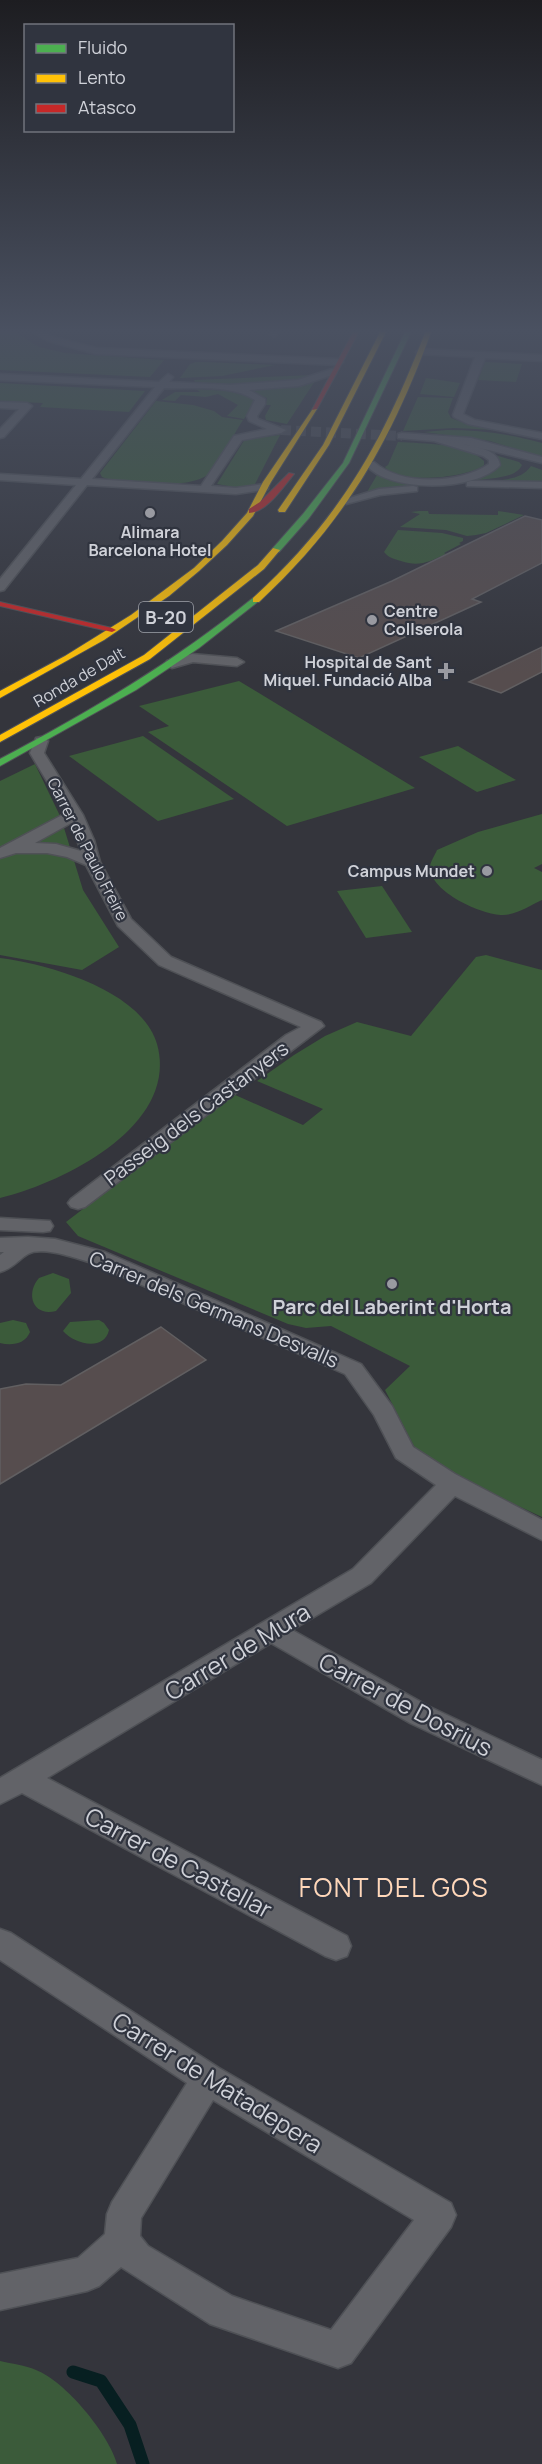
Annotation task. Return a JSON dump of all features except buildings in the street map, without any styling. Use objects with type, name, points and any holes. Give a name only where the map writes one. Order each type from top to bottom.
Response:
[{"type":"main road","points":[[252,511],[291,445]]},
{"type":"main road","points":[[275,519],[300,486],[326,445]]},
{"type":"main road","name":"Ronda de Dalt","points":[[0,739],[147,657],[261,567],[306,516],[346,463],[355,445]]},
{"type":"main road","points":[[0,763],[172,664],[210,637],[273,583],[331,522],[370,464],[379,445]]},
{"type":"main road","points":[[0,695],[51,668],[155,601],[202,564],[299,465],[324,449]]},
{"type":"main road","points":[[331,522],[346,463]]},
{"type":"main road","points":[[0,604],[112,630]]},
{"type":"street","points":[[0,587],[114,445]]},
{"type":"street","points":[[204,489],[233,445]]},
{"type":"street","points":[[462,445],[524,468],[542,468]]},
{"type":"street","points":[[470,447],[483,445]]},
{"type":"street","points":[[492,445],[542,460]]},
{"type":"street","points":[[370,464],[380,475],[411,481],[464,478],[493,468],[495,462],[491,457],[470,447]]},
{"type":"street","points":[[516,452],[524,468]]},
{"type":"street","points":[[346,501],[379,492],[510,477],[524,468]]},
{"type":"street","points":[[0,477],[244,491],[264,487]]},
{"type":"street","points":[[473,483],[542,484]]},
{"type":"street","points":[[172,664],[192,658],[237,662],[206,648],[210,637]]},
{"type":"street","name":"Carrer de Paulo Freire","points":[[41,741],[37,753],[75,815],[92,862],[124,922],[165,960],[315,1026]]},
{"type":"street","points":[[7,850],[75,815]]},
{"type":"street","points":[[7,850],[46,847],[71,851],[92,862]]},
{"type":"street","name":"Passeig dels Castanyers","points":[[78,1203],[293,1039],[315,1026]]},
{"type":"street","points":[[0,1224],[35,1235]]},
{"type":"street","points":[[0,1265],[35,1235]]},
{"type":"street","name":"Carrer dels Germans Desvalls","points":[[0,1245],[35,1235],[55,1246],[97,1257],[353,1369],[384,1412],[404,1452],[453,1484],[542,1530]]},
{"type":"street","name":"Carrer de Mura","points":[[11,1786],[362,1576],[453,1484]]},
{"type":"street","name":"Carrer de Dosrius","points":[[270,1631],[420,1715],[542,1773]]},
{"type":"street","name":"Carrer de Castellar","points":[[11,1786],[336,1946]]},
{"type":"street","name":"Carrer de Matadepera","points":[[0,1943],[208,2079],[439,2215],[338,2350],[223,2311],[136,2258],[122,2242]]},
{"type":"street","points":[[0,2292],[87,2274],[122,2242],[123,2214],[208,2079]]},
{"type":"green space","points":[[122,445],[228,445],[207,475],[187,482],[139,484],[111,480],[102,477],[100,473]]},
{"type":"green space","points":[[241,445],[275,445],[254,486],[239,488],[217,484]]},
{"type":"green space","points":[[397,445],[455,447],[466,450],[484,461],[484,465],[476,470],[433,478],[418,478],[392,473],[385,467]]},
{"type":"green space","points":[[503,445],[542,445],[542,457]]},
{"type":"green space","points":[[495,455],[522,465],[514,473],[496,478],[367,492],[377,475],[403,480],[440,481],[489,472],[498,466]]},
{"type":"green space","points":[[531,466],[542,470],[542,483],[495,481],[520,475]]},
{"type":"green space","points":[[428,511],[429,514],[498,515],[498,511],[524,515],[486,533],[467,536],[446,530],[400,527],[420,514],[411,512]]},
{"type":"green space","points":[[398,530],[442,533],[463,538],[463,541],[444,553],[446,554],[424,563],[407,563],[392,558],[384,552]]},
{"type":"green space","points":[[239,681],[415,788],[287,826],[148,732],[169,726],[139,706]]},
{"type":"green space","points":[[143,736],[234,799],[158,821],[69,756]]},
{"type":"green space","points":[[458,746],[516,780],[477,792],[419,757]]},
{"type":"green space","points":[[35,764],[61,818],[83,890],[119,947],[82,970],[0,955],[0,781]]},
{"type":"green space","name":"Campus Mundet","points":[[542,814],[542,864],[534,868],[542,872],[542,900],[513,913],[494,914],[459,900],[438,885],[432,876],[430,865],[437,850],[478,832]]},
{"type":"green space","points":[[382,886],[412,932],[366,938],[337,891]]},
{"type":"green space","name":"Parc del Laberint d'Horta","points":[[486,955],[542,970],[542,1517],[456,1477],[415,1448],[385,1390],[410,1366],[331,1326],[306,1328],[288,1324],[78,1236],[66,1222],[233,1094],[303,1125],[323,1109],[257,1081],[325,1036],[357,1022],[411,1036],[476,957]]},
{"type":"green space","points":[[0,958],[43,966],[90,983],[113,995],[148,1025],[157,1044],[159,1074],[151,1101],[134,1125],[110,1146],[83,1164],[54,1179],[0,1198]]},
{"type":"green space","points":[[53,1273],[69,1279],[71,1293],[56,1311],[42,1311],[34,1303],[32,1297],[35,1284],[39,1278]]},
{"type":"green space","points":[[13,1320],[26,1323],[30,1332],[28,1336],[18,1343],[0,1343],[0,1323]]},
{"type":"green space","points":[[99,1320],[109,1330],[106,1337],[95,1343],[81,1342],[63,1331],[70,1322]]},
{"type":"green space","points":[[0,2361],[36,2370],[60,2385],[96,2424],[117,2464],[0,2464]]},
{"type":"waterway","points":[[73,2372],[101,2381],[130,2425],[143,2464]]},
{"type":"traffic: fast","points":[[276,550],[306,516],[346,463],[355,445]]},
{"type":"traffic: fast","points":[[0,763],[100,708],[164,668],[196,647],[256,600]]},
{"type":"traffic: slow","points":[[0,695],[68,658],[134,617],[196,570],[225,543],[250,514],[291,445]]},
{"type":"traffic: slow","points":[[282,510],[326,445]]},
{"type":"traffic: slow","points":[[256,600],[314,542],[339,510],[379,445]]},
{"type":"traffic: slow","points":[[0,739],[147,657],[261,567],[276,550]]},
{"type":"traffic: jam","points":[[252,511],[263,504],[291,474]]},
{"type":"traffic: jam","points":[[0,604],[112,630]]},
{"type":"place","name":"Alimara Barcelona Hotel","points":[[150,513]]},
{"type":"place","name":"Centre Collserola","points":[[372,620]]},
{"type":"place","name":"Hospital de Sant Miquel. Fundació Alba","points":[[446,671]]},
{"type":"place","name":"Campus Mundet","points":[[487,871]]},
{"type":"place","name":"Parc del Laberint d'Horta","points":[[392,1284]]},
{"type":"district","name":"FONT DEL GOS","points":[[394,1887]]}]
